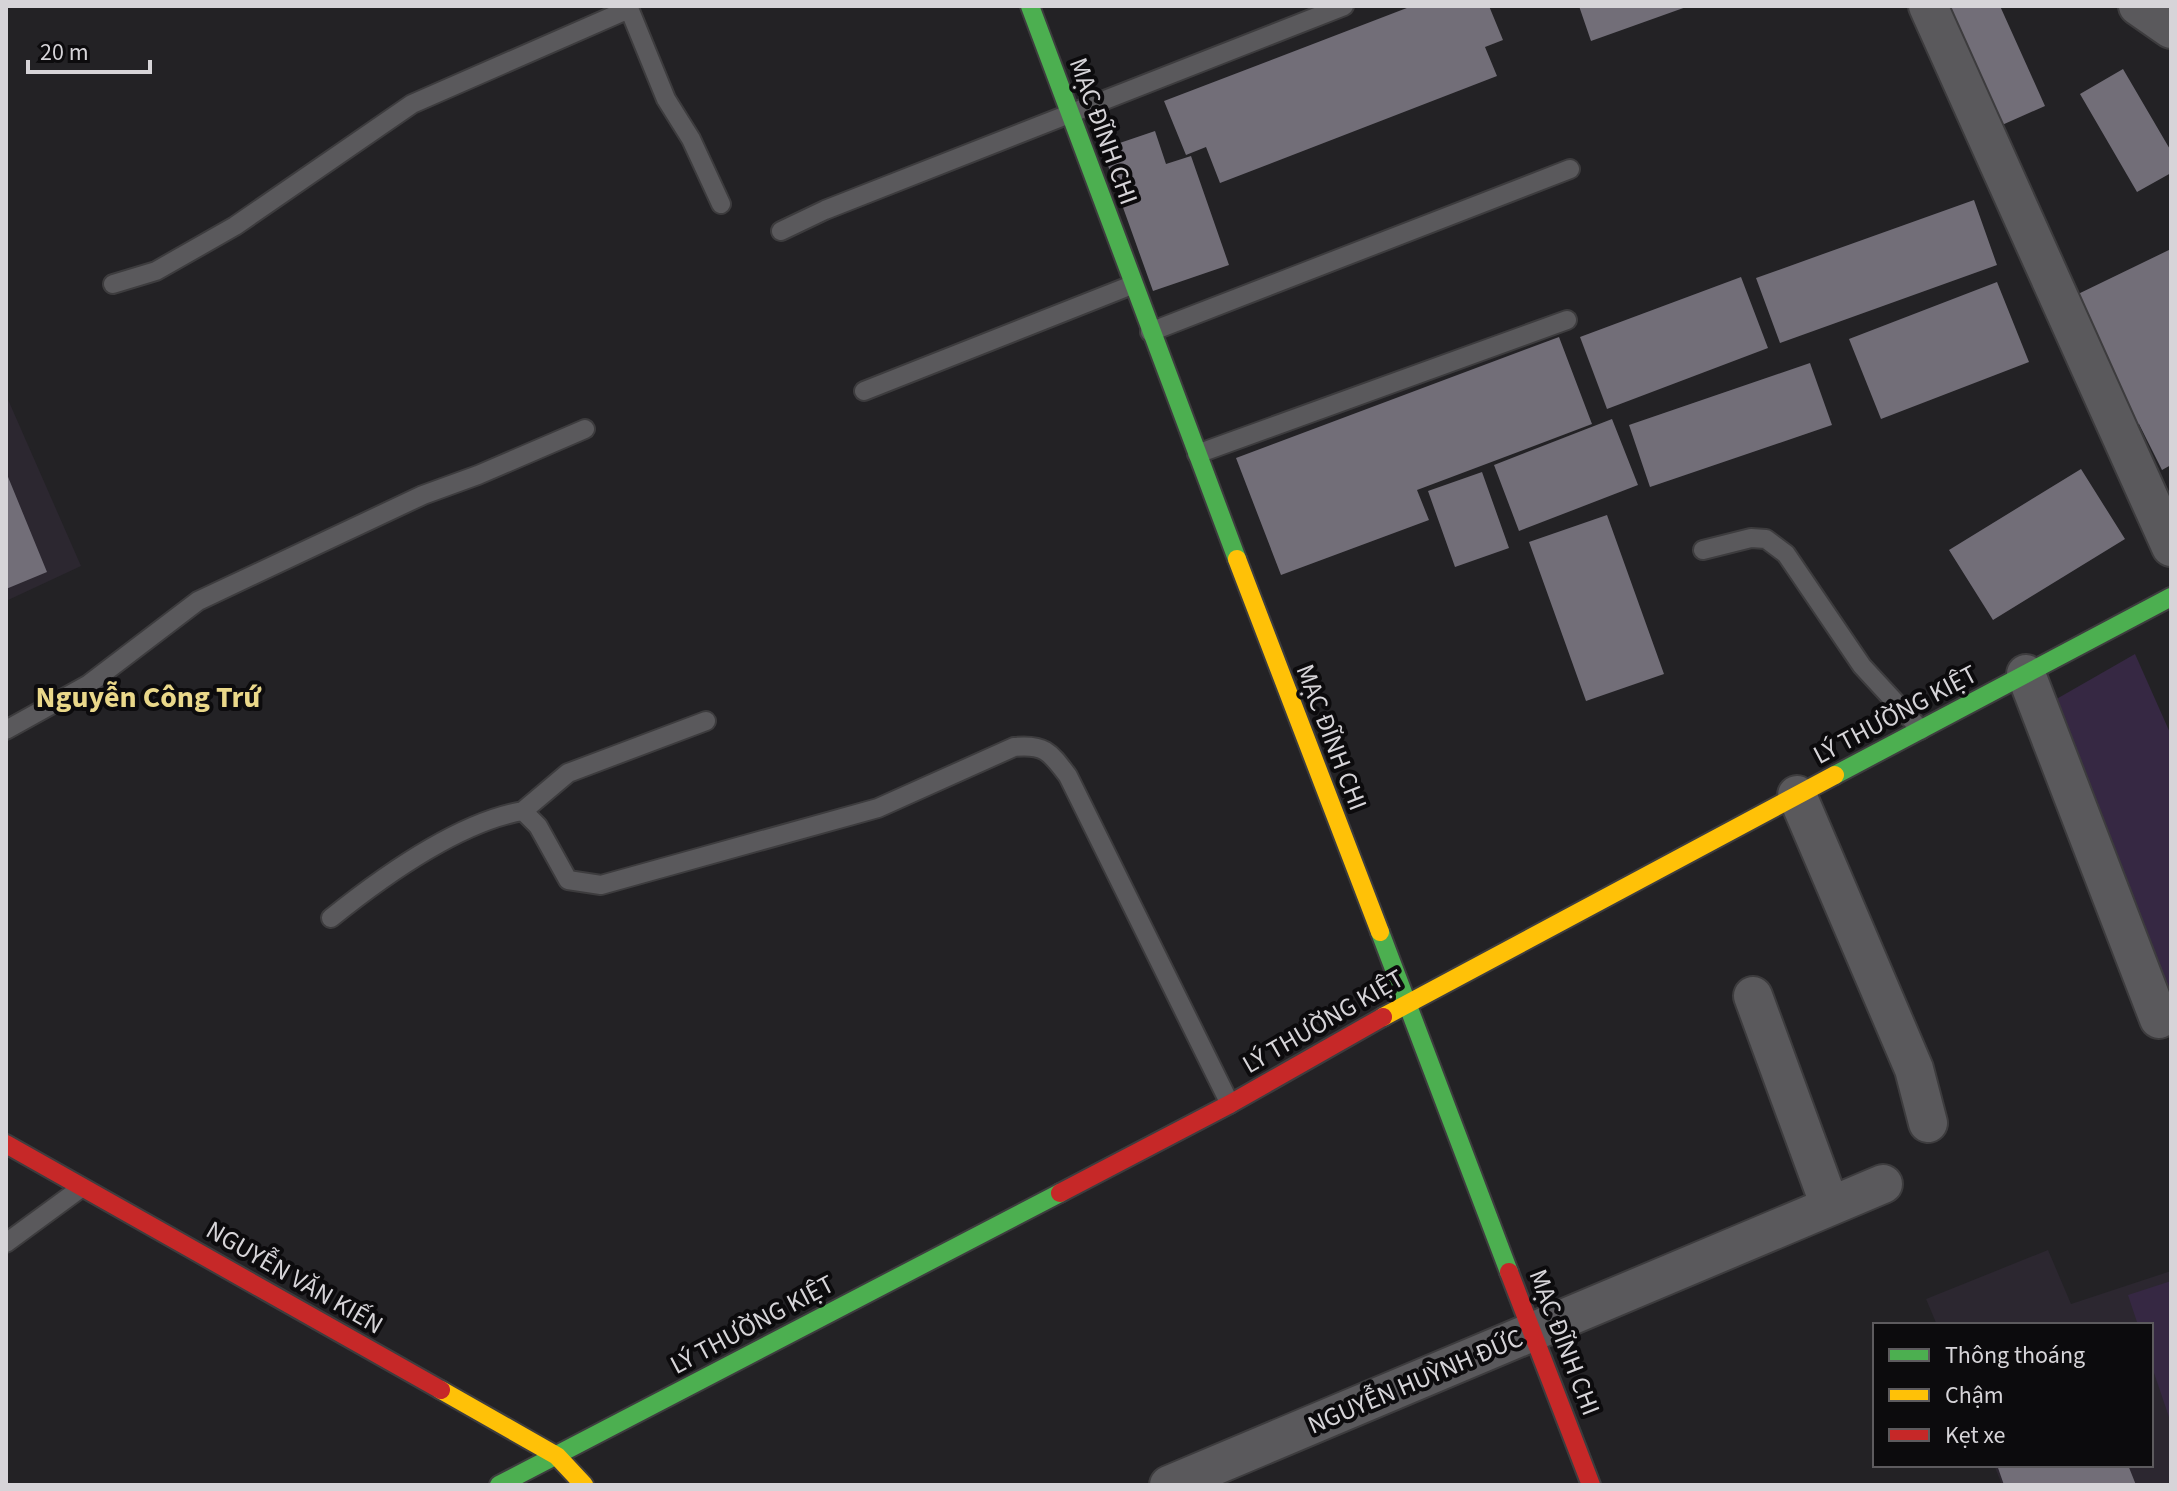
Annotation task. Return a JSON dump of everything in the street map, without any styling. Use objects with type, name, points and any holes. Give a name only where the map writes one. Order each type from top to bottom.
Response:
[{"type":"street","name":"MẠC ĐĨNH CHI","points":[[1030,6],[1132,285],[1591,1485]]},
{"type":"street","points":[[1928,6],[2171,547]]},
{"type":"street","points":[[2138,6],[2171,29]]},
{"type":"street","name":"LÝ THƯỜNG KIỆT","points":[[499,1485],[1230,1104],[1405,1004],[2171,597]]},
{"type":"street","points":[[2026,674],[2159,1019]]},
{"type":"street","points":[[1797,795],[1914,1069],[1928,1123]]},
{"type":"street","points":[[1753,996],[1830,1206]]},
{"type":"street","name":"NGUYỄN VĂN KIẾN","points":[[6,1144],[557,1456]]},
{"type":"street","name":"NGUYỄN HUỲNH ĐỨC","points":[[1169,1485],[1883,1184]]},
{"type":"street","points":[[557,1456],[584,1485]]},
{"type":"lane","points":[[781,231],[825,210],[1344,6]]},
{"type":"lane","points":[[113,284],[156,271],[235,226],[412,104],[628,8],[666,99],[691,139],[721,204]]},
{"type":"lane","points":[[1150,332],[1570,169]]},
{"type":"lane","points":[[864,391],[1132,285]]},
{"type":"lane","points":[[1197,454],[1567,320]]},
{"type":"lane","points":[[6,730],[89,684],[198,601],[423,495],[585,429]]},
{"type":"lane","points":[[1703,550],[1751,538],[1766,539],[1786,554],[1862,666],[1921,730]]},
{"type":"lane","points":[[331,918],[359,895],[445,841],[504,814],[523,811],[568,773],[706,721]]},
{"type":"lane","points":[[523,811],[538,826],[568,880],[601,885],[878,808],[1014,747],[1035,745],[1051,754],[1068,776],[1230,1104]]},
{"type":"lane","points":[[6,1243],[83,1187]]},
{"type":"shaded area","points":[[6,395],[81,566],[6,601]]},
{"type":"shaded area","points":[[2135,654],[2171,735],[2171,991],[2168,992],[2053,701]]},
{"type":"shaded area","points":[[2048,1250],[2071,1304],[2171,1271],[2171,1485],[2002,1485],[1995,1467],[2153,1467],[2153,1323],[1936,1323],[1926,1299]]},
{"type":"shaded area","points":[[2171,1281],[2171,1423],[2153,1370],[2153,1323],[2137,1323],[2128,1295]]},
{"type":"building","points":[[1412,6],[1489,6],[1503,40],[1485,47],[1497,76],[1220,183],[1206,147],[1186,155],[1164,101]]},
{"type":"building","points":[[1579,6],[1689,6],[1591,41]]},
{"type":"building","points":[[1937,6],[2000,6],[2045,106],[1993,129]]},
{"type":"building","points":[[2123,69],[2171,151],[2171,173],[2137,192],[2080,94]]},
{"type":"building","points":[[1155,131],[1166,164],[1191,156],[1229,265],[1153,291],[1102,149]]},
{"type":"building","points":[[1974,200],[1997,265],[1780,343],[1756,278]]},
{"type":"building","points":[[2171,249],[2171,465],[2162,470],[2139,424],[2128,429],[2076,295]]},
{"type":"building","points":[[1741,277],[1768,348],[1607,409],[1580,337]]},
{"type":"building","points":[[1997,282],[2029,362],[1881,419],[1849,339]]},
{"type":"building","points":[[1559,337],[1592,424],[1417,490],[1429,520],[1281,575],[1236,458]]},
{"type":"building","points":[[1810,363],[1832,425],[1650,487],[1629,425]]},
{"type":"building","points":[[1612,419],[1638,485],[1519,531],[1494,465]]},
{"type":"building","points":[[2081,469],[2125,539],[1993,620],[1949,550]]},
{"type":"building","points":[[6,472],[47,572],[6,589]]},
{"type":"building","points":[[1482,472],[1509,548],[1455,567],[1428,491]]},
{"type":"building","points":[[1607,515],[1664,674],[1586,701],[1529,542]]},
{"type":"building","points":[[1998,1467],[2129,1467],[2136,1485],[2004,1485]]},
{"type":"traffic: fast","points":[[1030,6],[1237,559]]},
{"type":"traffic: fast","points":[[1835,775],[2171,597]]},
{"type":"traffic: fast","points":[[1380,932],[1509,1272]]},
{"type":"traffic: fast","points":[[499,1485],[1060,1193]]},
{"type":"traffic: slow","points":[[1237,559],[1380,932]]},
{"type":"traffic: slow","points":[[1383,1017],[1835,775]]},
{"type":"traffic: slow","points":[[441,1390],[557,1456],[584,1485]]},
{"type":"traffic: jam","points":[[1060,1193],[1230,1104],[1383,1017]]},
{"type":"traffic: jam","points":[[6,1144],[441,1390]]},
{"type":"traffic: jam","points":[[1509,1272],[1591,1485]]},
{"type":"district","name":"Nguyễn Công Trứ","points":[[148,697]]}]
